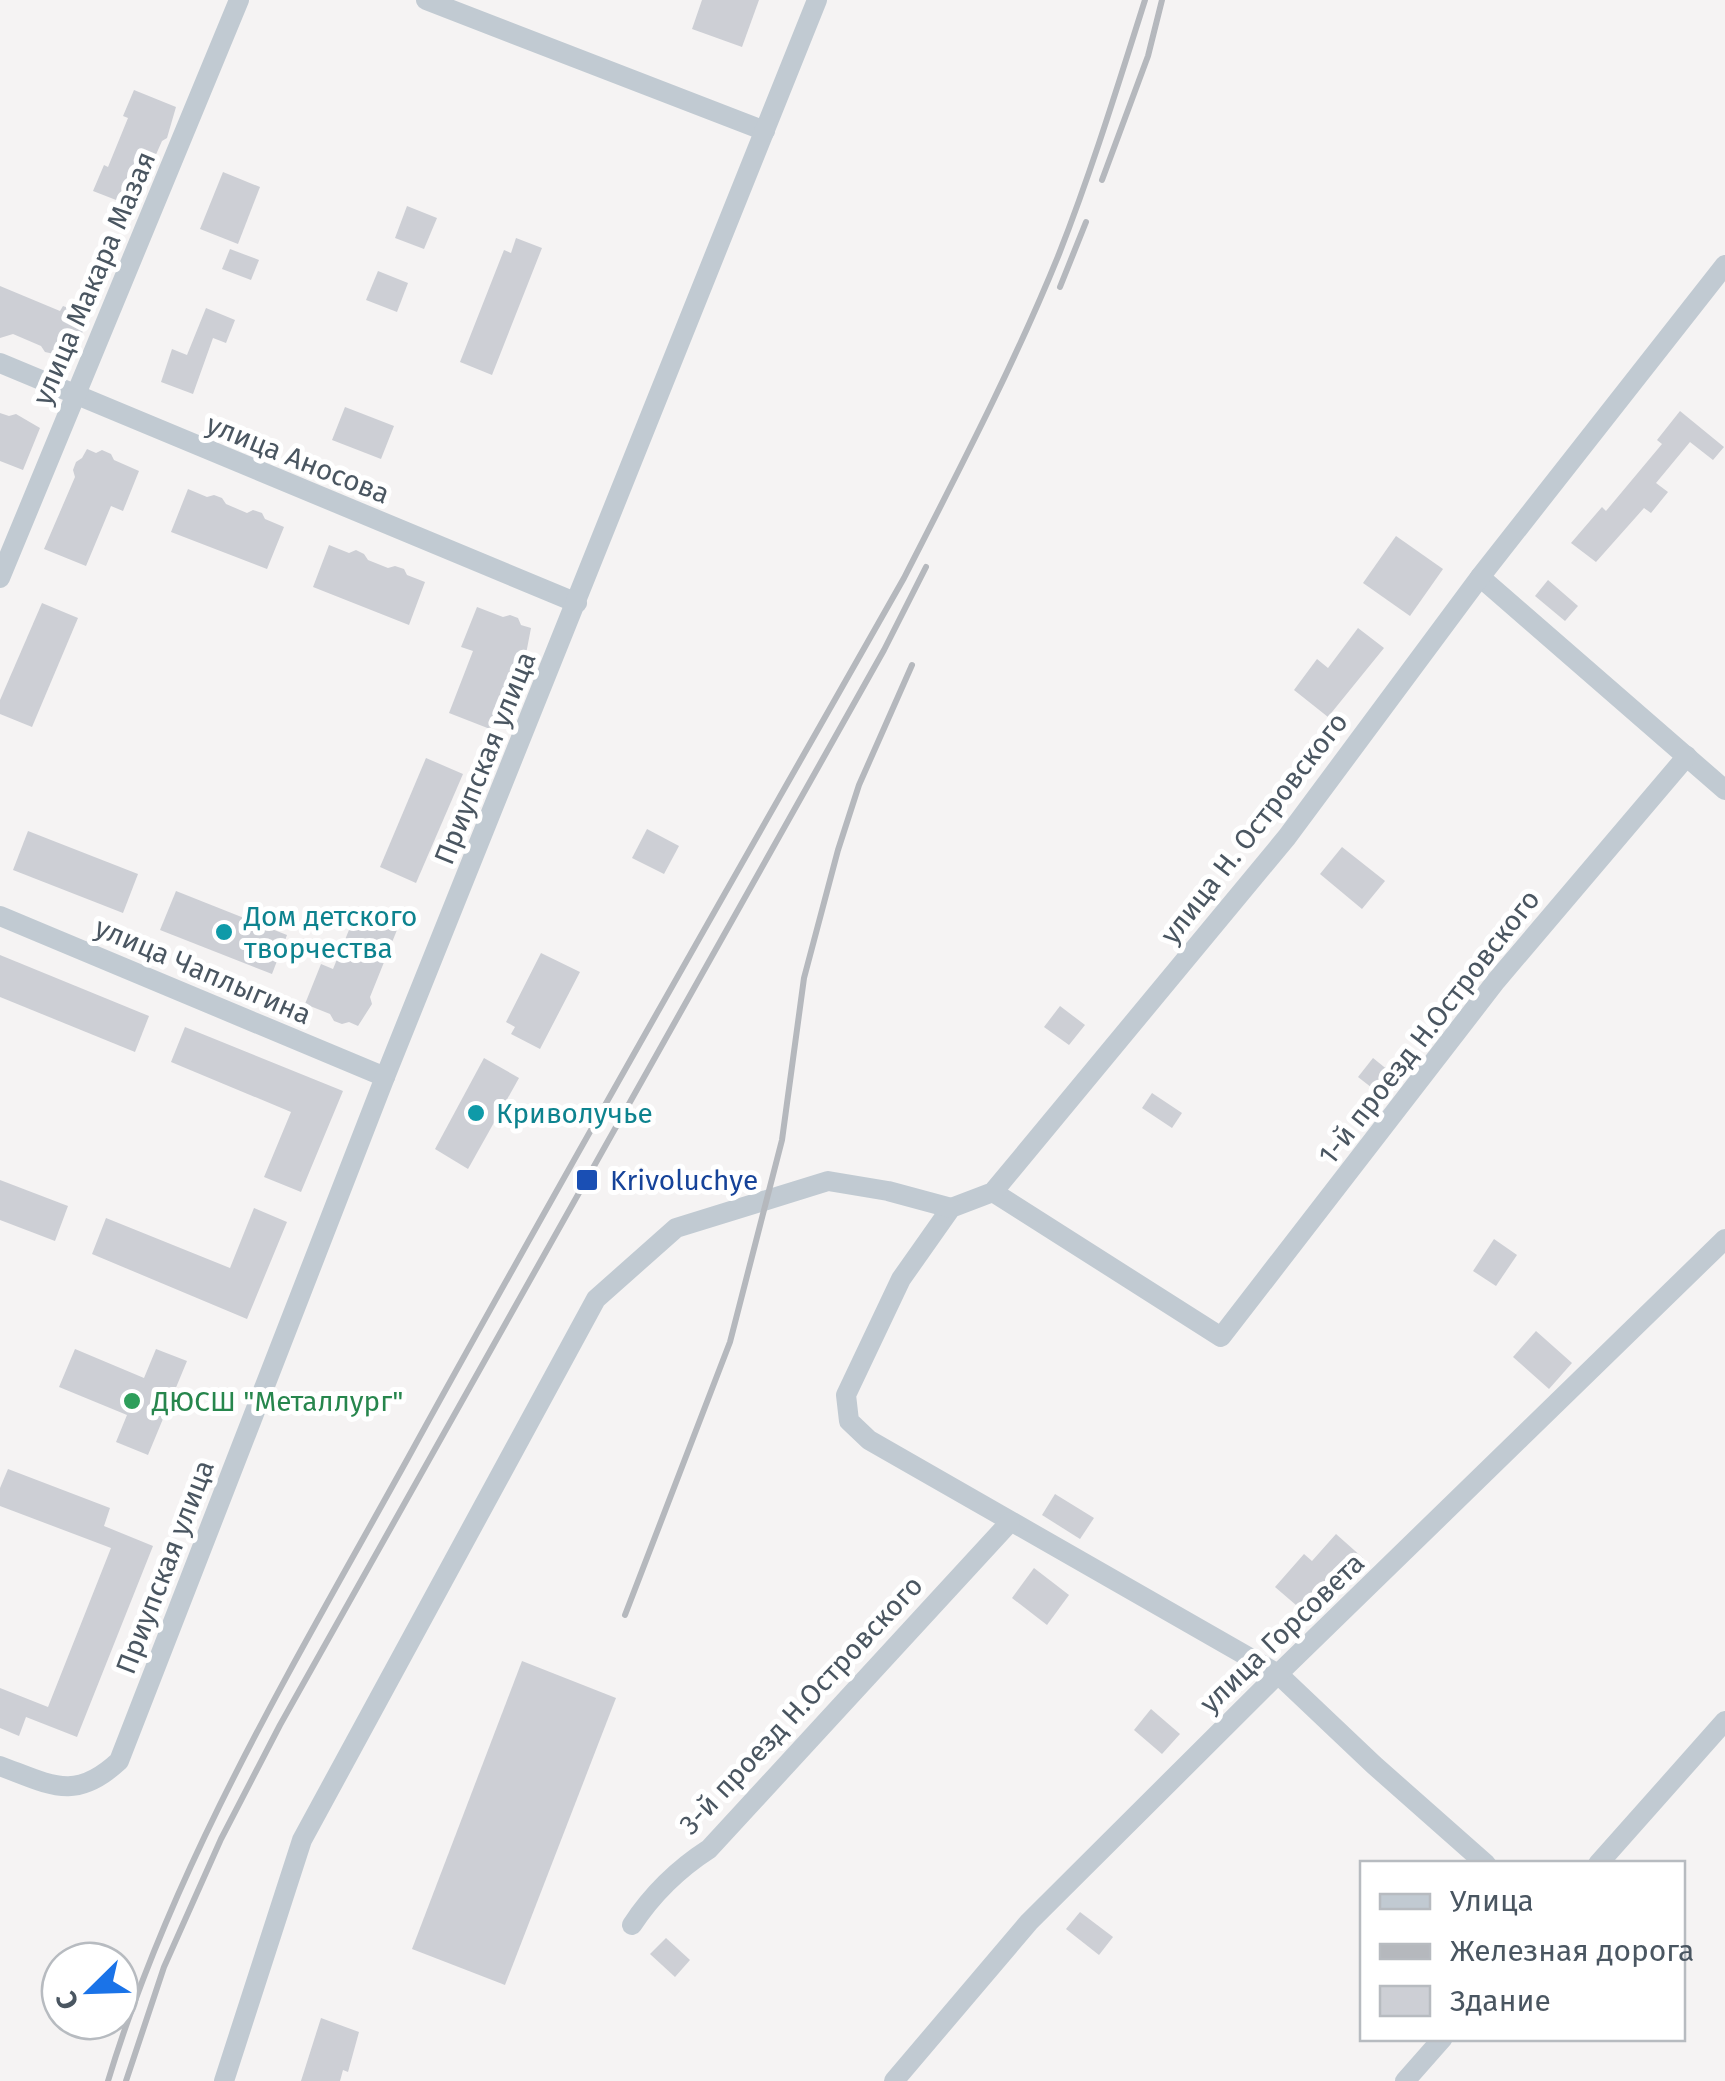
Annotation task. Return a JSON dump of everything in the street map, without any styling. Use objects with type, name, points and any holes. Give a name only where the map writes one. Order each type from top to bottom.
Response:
[{"type":"street","name":"улица Макара Мазая","points":[[0,578],[238,0]]},
{"type":"street","points":[[426,0],[765,131]]},
{"type":"street","name":"Приупская улица","points":[[0,1766],[48,1784],[78,1787],[99,1780],[119,1761],[385,1078],[817,0]]},
{"type":"street","name":"улица Н. Островского","points":[[994,1192],[1287,837],[1480,577],[1725,265]]},
{"type":"street","name":"улица Аносова","points":[[0,363],[577,603]]},
{"type":"street","points":[[1480,577],[1725,790]]},
{"type":"street","name":"1-й проезд Н.Островского","points":[[994,1192],[1222,1337],[1496,981],[1687,756]]},
{"type":"street","name":"улица Чаплыгина","points":[[0,916],[385,1078]]},
{"type":"street","points":[[224,2081],[302,1840],[596,1299],[676,1228],[828,1181],[888,1190],[951,1208]]},
{"type":"street","points":[[994,1192],[951,1208],[901,1279],[846,1395],[849,1421],[869,1440],[1278,1674],[1483,1861]]},
{"type":"street","name":"улица Горсовета","points":[[894,2081],[1029,1922],[1725,1239]]},
{"type":"street","name":"3-й проезд Н.Островского","points":[[632,1925],[680,1868],[709,1849],[1010,1522]]},
{"type":"street","points":[[1601,1861],[1725,1721]]},
{"type":"street","points":[[1405,2081],[1440,2041]]},
{"type":"building","points":[[702,0],[759,0],[742,47],[692,29]]},
{"type":"building","points":[[134,90],[176,107],[167,138],[150,168],[148,184],[134,207],[93,191],[104,165],[108,167],[128,118],[123,116]]},
{"type":"building","points":[[223,172],[260,187],[238,244],[200,229]]},
{"type":"building","points":[[407,206],[437,218],[424,249],[395,238]]},
{"type":"building","points":[[516,238],[542,248],[492,375],[460,362],[504,250],[511,253]]},
{"type":"building","points":[[230,249],[259,260],[251,280],[222,269]]},
{"type":"building","points":[[378,271],[408,283],[397,312],[366,300]]},
{"type":"building","points":[[0,286],[60,311],[63,306],[89,316],[72,358],[45,352],[41,346],[13,334],[0,338]]},
{"type":"building","points":[[206,308],[235,320],[226,343],[213,338],[193,394],[161,382],[172,349],[187,355]]},
{"type":"building","points":[[345,407],[394,426],[381,459],[332,440]]},
{"type":"building","points":[[1680,411],[1724,447],[1713,460],[1690,442],[1656,483],[1668,492],[1651,513],[1644,508],[1596,562],[1571,543],[1602,507],[1606,511],[1662,444],[1657,440]]},
{"type":"building","points":[[0,413],[16,414],[40,428],[23,470],[0,461]]},
{"type":"building","points":[[87,449],[96,453],[102,450],[139,471],[123,511],[111,506],[86,566],[44,549],[75,477],[76,462]]},
{"type":"building","points":[[188,489],[222,498],[226,504],[247,513],[262,513],[265,519],[284,527],[267,569],[171,532]]},
{"type":"building","points":[[1396,536],[1443,569],[1410,616],[1363,583]]},
{"type":"building","points":[[329,545],[349,553],[356,550],[368,560],[404,569],[407,575],[425,582],[409,625],[313,587]]},
{"type":"building","points":[[1548,580],[1578,606],[1565,621],[1535,596]]},
{"type":"building","points":[[42,603],[78,618],[32,727],[0,714],[0,700]]},
{"type":"building","points":[[477,607],[518,618],[521,625],[531,628],[526,654],[519,657],[490,729],[449,713],[473,651],[461,647]]},
{"type":"building","points":[[1358,628],[1384,648],[1328,717],[1294,690],[1317,659],[1328,668]]},
{"type":"building","points":[[426,758],[463,774],[416,883],[380,867]]},
{"type":"building","points":[[647,829],[679,846],[664,874],[632,858]]},
{"type":"building","points":[[28,831],[138,874],[123,913],[13,870]]},
{"type":"building","points":[[1342,847],[1385,881],[1362,909],[1320,874]]},
{"type":"building","name":"Дом детского творчества","points":[[176,891],[287,935],[272,974],[160,930]]},
{"type":"building","points":[[358,908],[399,925],[370,997],[372,1004],[358,1026],[334,1021],[330,1014],[305,1004],[321,964],[333,969]]},
{"type":"building","points":[[541,953],[580,972],[540,1049],[511,1034],[515,1027],[506,1022]]},
{"type":"building","points":[[0,955],[149,1016],[135,1052],[0,997]]},
{"type":"building","points":[[1060,1006],[1085,1025],[1069,1045],[1044,1027]]},
{"type":"building","points":[[185,1027],[343,1091],[301,1192],[264,1177],[291,1112],[171,1062]]},
{"type":"building","name":"Криволучье","points":[[484,1058],[519,1078],[468,1169],[435,1149]]},
{"type":"building","points":[[1373,1058],[1399,1079],[1385,1098],[1358,1077]]},
{"type":"building","points":[[1152,1093],[1182,1113],[1172,1128],[1142,1108]]},
{"type":"building","points":[[0,1180],[68,1206],[55,1241],[0,1220]]},
{"type":"building","points":[[254,1208],[287,1222],[247,1319],[92,1254],[106,1218],[230,1268]]},
{"type":"building","points":[[1494,1239],[1517,1255],[1496,1286],[1473,1271]]},
{"type":"building","points":[[1536,1331],[1572,1363],[1549,1389],[1513,1357]]},
{"type":"building","name":"ДЮСШ \"Металлург\"","points":[[75,1349],[144,1378],[156,1349],[187,1361],[148,1455],[116,1442],[127,1415],[59,1387]]},
{"type":"building","points":[[8,1469],[110,1508],[104,1526],[153,1546],[77,1737],[26,1717],[19,1736],[0,1728],[0,1688],[48,1707],[111,1548],[0,1506],[0,1488]]},
{"type":"building","points":[[1055,1494],[1094,1518],[1080,1539],[1042,1515]]},
{"type":"building","points":[[1336,1534],[1363,1558],[1310,1617],[1275,1587],[1304,1554],[1312,1561]]},
{"type":"building","points":[[1034,1568],[1069,1595],[1047,1625],[1012,1598]]},
{"type":"building","points":[[522,1661],[616,1698],[505,1985],[412,1949]]},
{"type":"building","points":[[1151,1709],[1180,1734],[1162,1754],[1134,1730]]},
{"type":"building","points":[[1080,1912],[1113,1937],[1099,1955],[1066,1929]]},
{"type":"building","points":[[666,1938],[690,1960],[675,1977],[650,1954]]},
{"type":"building","points":[[321,2018],[359,2032],[348,2072],[343,2070],[340,2081],[301,2081]]},
{"type":"railway","points":[[108,2081],[168,1919],[203,1840],[282,1685],[530,1237],[904,578],[965,458],[1059,254],[1145,0]]},
{"type":"railway","points":[[1102,180],[1148,56],[1162,0]]},
{"type":"railway","points":[[1060,287],[1086,222]]},
{"type":"railway","points":[[126,2081],[164,1967],[221,1839],[280,1725],[884,650],[926,567]]},
{"type":"railway","points":[[625,1615],[730,1342],[782,1140],[804,978],[838,850],[859,785],[912,665]]},
{"type":"place","name":"Дом детского творчества","points":[[224,932]]},
{"type":"place","name":"Криволучье","points":[[476,1113]]},
{"type":"place","name":"Krivoluchye","points":[[587,1180]]},
{"type":"place","name":"ДЮСШ \"Металлург\"","points":[[132,1401]]}]
